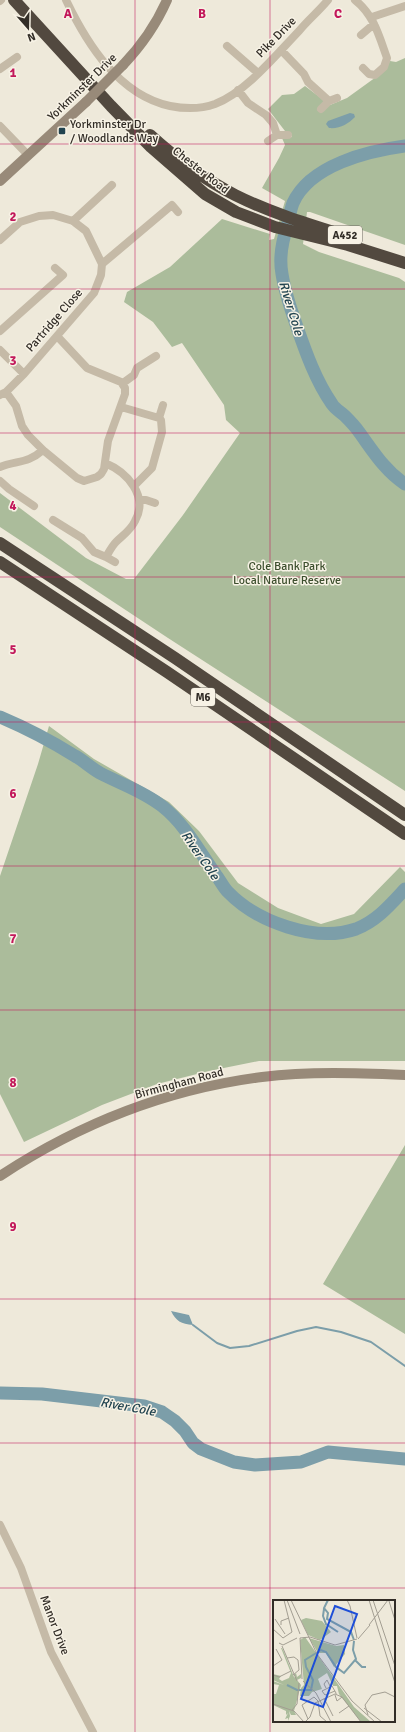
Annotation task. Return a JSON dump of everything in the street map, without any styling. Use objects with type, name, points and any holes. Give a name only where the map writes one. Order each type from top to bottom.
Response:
[{"type":"highway","name":"Chester Road","points":[[14,0],[111,106],[151,147],[205,194],[247,217],[275,227],[314,231],[405,254]]},
{"type":"highway","name":"Chester Road","points":[[22,0],[143,129],[169,152],[200,174],[235,195],[278,212],[314,231],[405,263]]},
{"type":"highway","name":"M6","points":[[0,543],[175,658],[405,815]]},
{"type":"highway","name":"M6","points":[[0,562],[167,672],[405,834]]},
{"type":"main road","name":"Yorkminster Drive","points":[[0,181],[86,102],[123,65],[149,35],[167,0]]},
{"type":"main road","name":"Birmingham Road","points":[[0,1176],[49,1147],[90,1126],[146,1104],[204,1087],[263,1077],[288,1075],[339,1073],[405,1075]]},
{"type":"street","name":"Pike Drive","points":[[66,0],[84,35],[124,84],[142,96],[161,104],[180,108],[196,108],[214,104],[238,90],[258,73],[328,0]]},
{"type":"street","points":[[355,0],[365,8],[373,21],[387,58],[384,67],[375,75],[369,74],[363,68]]},
{"type":"street","points":[[361,35],[373,21],[403,4]]},
{"type":"street","name":"Pike Drive","points":[[227,46],[258,73]]},
{"type":"street","points":[[280,50],[304,74],[308,82],[329,101]]},
{"type":"street","points":[[0,69],[17,57]]},
{"type":"street","points":[[238,90],[248,103],[266,115],[273,123],[277,135]]},
{"type":"street","points":[[321,109],[329,101],[337,98]]},
{"type":"street","points":[[0,126],[28,156]]},
{"type":"street","points":[[268,141],[277,135],[288,135]]},
{"type":"street","points":[[73,221],[112,185]]},
{"type":"street","points":[[0,240],[20,222],[39,216],[54,215],[73,221],[86,232],[102,264],[172,205],[178,212]]},
{"type":"street","name":"Partridge Close","points":[[3,394],[24,374],[94,293],[101,275],[102,264]]},
{"type":"street","points":[[0,331],[63,276],[55,268]]},
{"type":"street","points":[[3,394],[16,406],[22,426],[43,450],[77,478],[84,481],[101,474],[105,463],[108,441],[125,394],[123,384],[116,379],[87,368],[57,336]]},
{"type":"street","points":[[0,350],[24,374]]},
{"type":"street","points":[[123,384],[134,375],[137,368],[156,356]]},
{"type":"street","points":[[134,486],[152,468],[162,432],[161,420],[159,418],[163,406]]},
{"type":"street","points":[[121,407],[159,418]]},
{"type":"street","points":[[0,467],[12,463],[28,461],[43,450]]},
{"type":"street","points":[[105,463],[118,469],[134,486],[140,500],[140,509],[131,529],[115,543],[106,557]]},
{"type":"street","points":[[0,481],[9,490],[34,506]]},
{"type":"street","points":[[140,500],[155,503]]},
{"type":"street","points":[[54,520],[82,538],[94,552],[115,562]]},
{"type":"street","name":"Manor Drive","points":[[0,1525],[20,1568],[51,1652],[93,1732]]},
{"type":"green space","name":"Cole Bank Park Local Nature Reserve","points":[[405,58],[405,245],[310,212],[307,212],[303,244],[319,252],[399,278],[405,282],[405,791],[168,638],[0,527],[0,493],[86,558],[126,579],[134,579],[183,515],[240,433],[226,420],[224,405],[182,343],[172,347],[153,322],[124,302],[127,292],[170,267],[222,219],[270,234],[269,240],[274,239],[285,201],[262,188],[285,145],[282,138],[292,137],[291,133],[285,131],[268,109],[282,95],[294,94],[305,86],[330,105],[347,98],[383,72],[390,61],[396,62]]},
{"type":"green space","points":[[49,726],[94,759],[169,802],[199,831],[238,883],[278,908],[321,924],[354,914],[400,867],[405,872],[405,1061],[259,1061],[209,1071],[157,1084],[102,1105],[24,1142],[0,1094],[0,876],[38,764]]},
{"type":"green space","points":[[405,1145],[405,1334],[323,1284]]},
{"type":"water","points":[[350,113],[354,114],[355,117],[344,126],[329,128],[326,124],[328,121]]},
{"type":"water","points":[[171,1311],[189,1315],[193,1325],[185,1324],[179,1321]]},
{"type":"waterway","name":"River Cole","points":[[405,146],[358,156],[342,162],[312,179],[301,190],[293,203],[282,244],[281,256],[281,268],[286,295],[308,357],[321,386],[333,406],[354,426],[385,467],[405,484]]},
{"type":"waterway","name":"River Cole","points":[[0,717],[48,740],[100,773],[140,792],[162,806],[185,829],[228,892],[240,903],[270,921],[305,931],[340,933],[364,926],[377,917],[405,889]]},
{"type":"waterway","points":[[193,1325],[217,1343],[230,1348],[249,1346],[297,1331],[316,1327],[341,1332],[371,1342],[405,1366]]},
{"type":"waterway","name":"River Cole","points":[[0,1393],[42,1394],[144,1406],[162,1412],[175,1421],[185,1431],[193,1443],[201,1449],[234,1462],[255,1465],[301,1462],[328,1452],[405,1459]]},
{"type":"place","name":"Yorkminster Dr / Woodlands Way","points":[[62,131]]}]
